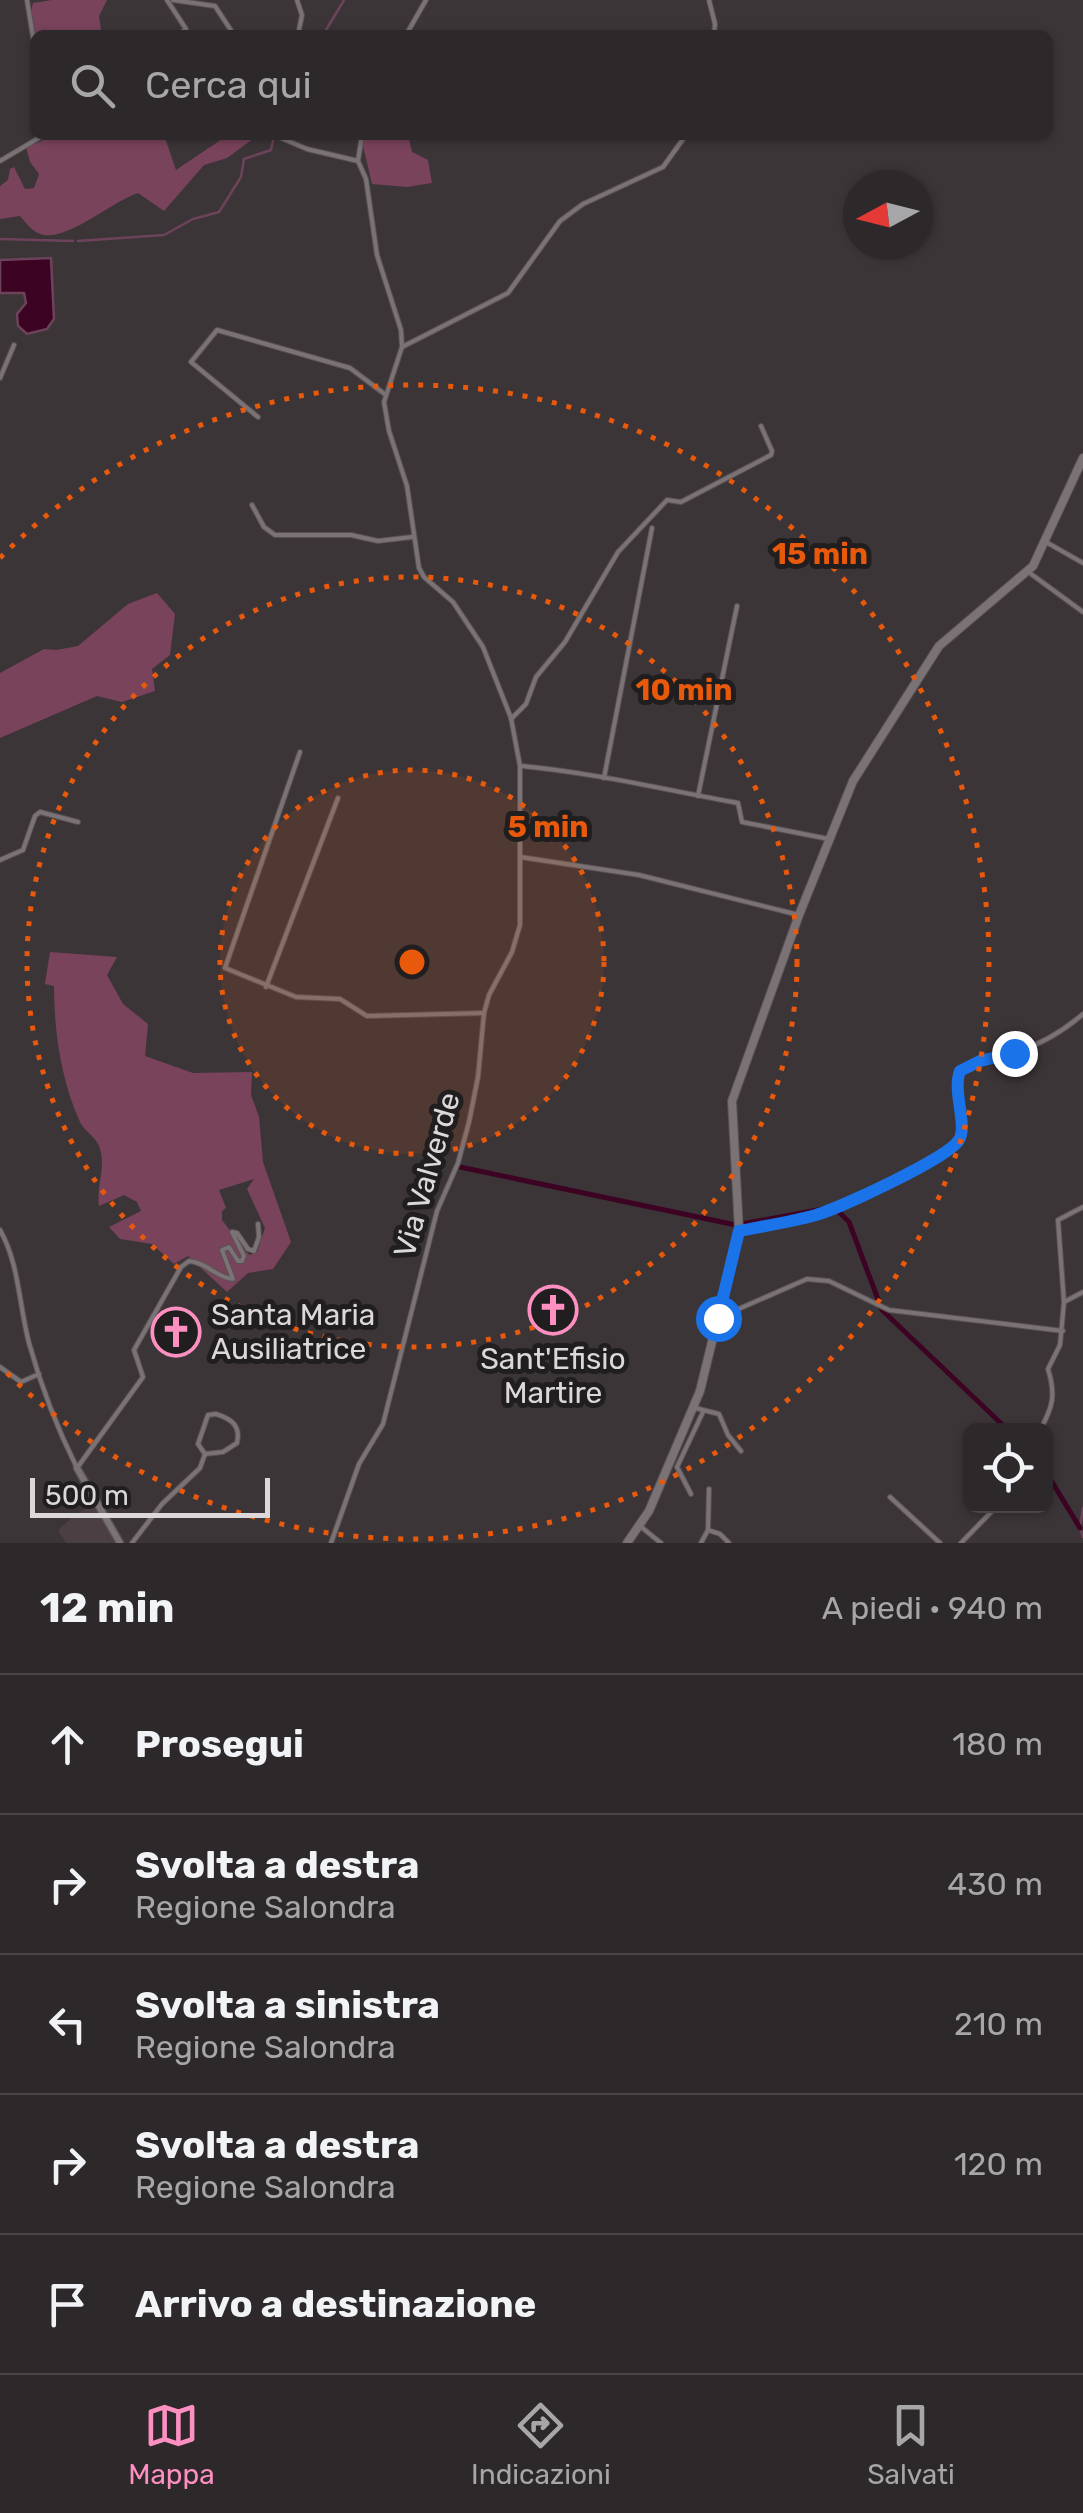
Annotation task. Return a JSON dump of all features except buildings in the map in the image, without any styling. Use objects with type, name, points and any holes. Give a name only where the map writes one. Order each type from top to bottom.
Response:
[{"type":"main road","points":[[627,1543],[672,1468],[678,1444],[699,1410],[739,1227],[732,1102],[798,914],[863,763],[939,646],[1027,571],[1046,542],[1082,464]]},
{"type":"street","points":[[27,0],[32,30]]},
{"type":"street","points":[[170,0],[185,30]]},
{"type":"street","points":[[170,0],[215,6],[231,30]]},
{"type":"street","points":[[297,0],[302,15],[299,30]]},
{"type":"street","points":[[409,30],[426,0]]},
{"type":"street","points":[[710,0],[714,30]]},
{"type":"street","points":[[0,161],[36,140]]},
{"type":"street","points":[[286,140],[358,161]]},
{"type":"street","points":[[361,140],[358,161],[366,179],[377,256],[401,330],[402,347],[508,292],[560,221],[583,204],[663,167],[682,140]]},
{"type":"street","points":[[258,417],[191,362],[216,330],[350,368],[386,395]]},
{"type":"street","points":[[0,378],[14,346]]},
{"type":"street","name":"Via Valverde","points":[[331,1543],[359,1464],[383,1424],[437,1211],[458,1163],[478,1077],[484,1013],[519,927],[520,766],[511,719],[482,647],[454,602],[424,577],[412,537],[407,489],[384,402],[402,347]]},
{"type":"street","points":[[511,719],[526,704],[536,677],[566,642],[618,552],[668,500],[681,502],[770,456],[772,451],[761,426]]},
{"type":"street","points":[[252,505],[264,528],[275,535],[351,535],[378,541],[412,537]]},
{"type":"street","points":[[604,778],[652,528]]},
{"type":"street","points":[[1046,542],[1083,564]]},
{"type":"street","points":[[1027,571],[1083,612]]},
{"type":"street","points":[[698,796],[737,606]]},
{"type":"street","points":[[300,752],[225,968],[296,997],[340,998],[367,1016],[484,1013]]},
{"type":"street","points":[[520,766],[589,772],[738,803],[742,822],[830,839]]},
{"type":"street","points":[[266,987],[338,798]]},
{"type":"street","points":[[0,860],[23,850],[40,812],[78,822]]},
{"type":"street","points":[[518,856],[638,875],[798,914]]},
{"type":"street","points":[[739,1227],[837,1208],[934,1160],[958,1142],[962,1133],[957,1091],[960,1071],[1056,1036],[1083,1014]]},
{"type":"street","points":[[1044,1423],[1055,1392],[1048,1369],[1063,1331],[1058,1220],[1083,1206]]},
{"type":"street","points":[[77,1468],[143,1376],[134,1350],[181,1266],[190,1260],[198,1261],[224,1278],[233,1279],[222,1250],[229,1247],[242,1261],[244,1256],[232,1232],[254,1251],[260,1237],[258,1224]]},
{"type":"street","points":[[0,1230],[14,1257],[18,1298],[39,1374],[77,1468],[120,1543]]},
{"type":"street","points":[[718,1318],[807,1279],[829,1281],[880,1307],[1063,1331]]},
{"type":"street","points":[[1064,1302],[1083,1292]]},
{"type":"street","points":[[0,1366],[21,1382],[39,1374]]},
{"type":"street","points":[[691,1494],[672,1468],[699,1410],[721,1417],[728,1435],[741,1451]]},
{"type":"street","points":[[132,1543],[162,1504],[200,1468],[205,1454],[198,1440],[208,1416],[216,1414],[233,1422],[238,1430],[237,1443],[223,1452],[205,1454]]},
{"type":"street","points":[[701,1543],[708,1530],[710,1489]]},
{"type":"street","points":[[890,1497],[940,1543]]},
{"type":"street","points":[[961,1543],[990,1513]]},
{"type":"street","points":[[640,1526],[662,1543]]},
{"type":"street","points":[[708,1530],[729,1543]]},
{"type":"shaded area","points":[[107,0],[99,16],[101,30],[33,30],[33,3]]},
{"type":"shaded area","points":[[166,140],[176,170],[221,140],[252,140],[227,158],[204,165],[164,211],[138,193],[79,226],[54,235],[33,230],[20,216],[0,219],[0,186],[14,167],[25,189],[34,188],[39,174],[26,147],[42,141]]},
{"type":"shaded area","points":[[409,140],[412,152],[428,160],[432,183],[407,187],[372,184],[362,142]]},
{"type":"shaded area","points":[[51,258],[54,319],[47,329],[27,334],[18,326],[17,314],[26,303],[24,293],[0,293],[0,260]]},
{"type":"shaded area","points":[[157,593],[175,614],[170,655],[152,669],[155,691],[122,702],[97,696],[0,738],[0,673],[44,649],[78,646],[128,604]]},
{"type":"shaded area","points":[[50,952],[117,957],[107,975],[123,1004],[148,1024],[145,1056],[193,1073],[252,1072],[251,1095],[259,1117],[263,1162],[291,1242],[273,1269],[248,1273],[227,1292],[188,1256],[174,1264],[152,1244],[120,1239],[109,1227],[141,1211],[137,1202],[124,1195],[99,1206],[101,1154],[80,1122],[68,1090],[57,1038],[54,986],[45,984]],"holes":[[[254,1179],[247,1189],[265,1228],[257,1252],[249,1255],[222,1220],[226,1208],[219,1190]]]},
{"type":"shaded area","points":[[95,1504],[119,1543],[66,1543],[58,1530]]},
{"type":"waterway","points":[[326,30],[344,0]]},
{"type":"waterway","points":[[78,241],[164,235],[193,219],[219,212],[241,177],[244,159],[271,150],[273,140]]},
{"type":"waterway","points":[[0,239],[73,241]]},
{"type":"waterway","points":[[460,1167],[736,1225],[823,1209]]},
{"type":"waterway","points":[[838,1211],[849,1222],[882,1310],[1001,1423]]},
{"type":"waterway","points":[[1053,1484],[1080,1528]]},
{"type":"waterway","points":[[1083,1508],[1083,1537]]},
{"type":"place","name":"Sant'Efisio Martire","points":[[553,1310]]},
{"type":"place","name":"Santa Maria Ausiliatrice","points":[[176,1332]]},
{"type":"route","points":[[718,1318],[739,1231],[837,1208],[934,1160],[958,1142],[962,1133],[957,1091],[960,1071],[980,1061],[1014,1053]]}]
